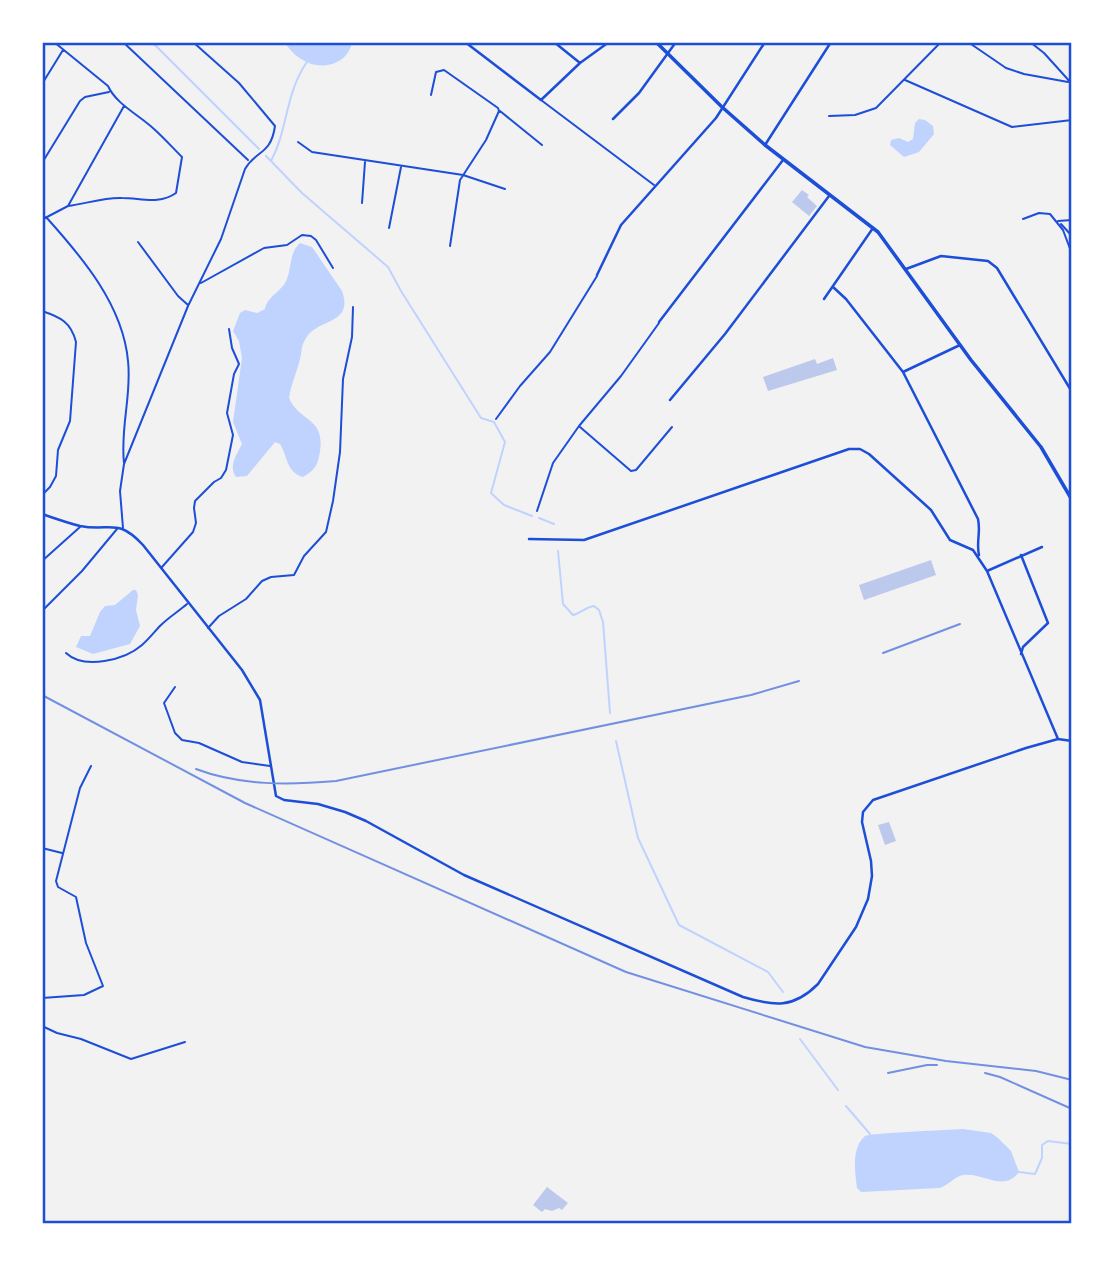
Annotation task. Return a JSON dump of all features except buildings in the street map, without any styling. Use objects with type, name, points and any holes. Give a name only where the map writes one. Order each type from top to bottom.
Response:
[{"type":"street","points":[[465,42],[541,100],[580,63],[609,42]]},
{"type":"street","points":[[554,42],[580,63]]},
{"type":"street","points":[[656,42],[765,145],[873,228],[960,345],[1041,447],[1072,500]]},
{"type":"street","points":[[613,119],[639,93],[676,42]]},
{"type":"street","points":[[597,275],[621,225],[722,107],[765,42]]},
{"type":"street","points":[[765,145],[831,42]]},
{"type":"street","points":[[659,322],[783,160]]},
{"type":"street","points":[[670,400],[725,334],[829,196]]},
{"type":"street","points":[[824,299],[873,228]]},
{"type":"street","points":[[906,269],[941,256],[988,261],[997,268],[1072,392]]},
{"type":"street","points":[[833,287],[846,299],[903,372],[978,519],[981,531],[977,547],[979,558]]},
{"type":"street","points":[[903,372],[960,345]]},
{"type":"street","points":[[529,539],[584,540],[854,449],[869,454],[931,510],[950,540],[973,550],[979,558],[987,571],[1058,739]]},
{"type":"street","points":[[42,514],[81,526],[121,527],[131,533],[161,567],[242,670],[260,700],[276,796],[345,812],[464,875],[743,997],[771,1005],[797,999],[809,993],[828,971],[859,920],[868,899],[872,876],[862,822],[863,812],[873,800],[1058,739],[1072,741]]},
{"type":"street","points":[[987,571],[1042,547]]},
{"type":"street","points":[[1021,555],[1048,623],[1023,647],[1021,654]]},
{"type":"lane","points":[[42,220],[68,206],[122,198],[142,201],[168,199],[176,193],[182,157],[152,127],[110,92],[108,86],[54,42]]},
{"type":"lane","points":[[123,42],[249,161]]},
{"type":"lane","points":[[42,611],[121,527],[120,491],[124,464],[188,306],[220,239],[249,161],[268,148],[274,137],[275,126],[239,83],[193,42]]},
{"type":"lane","points":[[829,116],[855,115],[876,108],[941,42]]},
{"type":"lane","points":[[968,42],[1006,68],[1072,84]]},
{"type":"lane","points":[[1030,42],[1044,53],[1068,82]]},
{"type":"lane","points":[[42,84],[63,50]]},
{"type":"lane","points":[[431,95],[436,72],[444,70],[499,109],[542,145]]},
{"type":"lane","points":[[905,80],[1012,127],[1072,120]]},
{"type":"lane","points":[[42,163],[80,101],[85,97],[110,92]]},
{"type":"lane","points":[[541,100],[655,186]]},
{"type":"lane","points":[[68,206],[125,105]]},
{"type":"lane","points":[[450,246],[463,175],[486,140],[499,109]]},
{"type":"lane","points":[[298,142],[312,152],[463,175],[505,189]]},
{"type":"lane","points":[[362,203],[365,160]]},
{"type":"lane","points":[[389,228],[401,166]]},
{"type":"lane","points":[[1023,219],[1039,213],[1050,214],[1072,236]]},
{"type":"lane","points":[[46,217],[81,256],[107,299],[120,328],[128,361],[121,442],[124,464]]},
{"type":"lane","points":[[1057,221],[1072,220]]},
{"type":"lane","points":[[1057,221],[1072,254]]},
{"type":"lane","points":[[200,283],[253,253],[264,248],[287,245],[302,235],[316,240],[332,268]]},
{"type":"lane","points":[[138,242],[188,306]]},
{"type":"lane","points":[[496,419],[550,352],[597,275]]},
{"type":"lane","points":[[208,628],[219,616],[246,599],[262,581],[271,577],[294,575],[304,556],[326,531],[340,452],[344,379],[352,337],[353,307]]},
{"type":"lane","points":[[42,311],[58,316],[67,323],[76,342],[70,421],[58,450],[56,476],[42,495]]},
{"type":"lane","points":[[537,511],[553,463],[659,322]]},
{"type":"lane","points":[[161,567],[193,532],[196,523],[195,501],[214,482],[222,478],[226,470],[233,435],[226,413],[234,374],[239,364],[232,348],[229,329]]},
{"type":"lane","points":[[579,426],[631,471],[636,470],[672,427]]},
{"type":"lane","points":[[42,561],[81,526]]},
{"type":"lane","points":[[66,653],[72,659],[84,663],[108,660],[127,653],[141,647],[162,623],[188,603]]},
{"type":"lane","points":[[175,687],[163,703],[175,733],[182,740],[199,743],[242,762],[271,766]]},
{"type":"lane","points":[[42,998],[84,995],[103,986],[86,943],[76,897],[58,887],[56,881],[80,788],[92,766]]},
{"type":"lane","points":[[42,848],[63,853]]},
{"type":"lane","points":[[42,1027],[131,1059],[184,1042]]},
{"type":"water","points":[[284,42],[352,42],[345,56],[339,61],[316,65],[301,59]]},
{"type":"water","points":[[919,119],[933,126],[934,134],[919,152],[904,157],[890,145],[891,140],[899,138],[908,142],[913,139],[915,123]]},
{"type":"water","points":[[300,243],[312,247],[342,291],[344,302],[339,316],[311,332],[304,341],[289,398],[293,406],[319,432],[321,440],[318,460],[315,467],[303,477],[297,475],[288,464],[280,444],[275,442],[247,476],[236,477],[233,464],[242,444],[233,422],[242,358],[239,341],[233,331],[240,313],[245,310],[257,313],[265,309],[285,283],[292,255]]},
{"type":"water","points":[[136,590],[138,595],[136,610],[140,626],[130,644],[93,654],[76,647],[81,636],[90,636],[105,606],[115,605]]},
{"type":"water","points":[[963,1129],[991,1133],[998,1138],[1011,1151],[1019,1172],[1007,1181],[963,1175],[939,1188],[861,1192],[857,1188],[856,1154],[865,1136]]},
{"type":"waterway","points":[[152,42],[259,149]]},
{"type":"waterway","points":[[271,161],[281,137],[294,86],[307,62]]},
{"type":"waterway","points":[[266,156],[302,193],[388,267],[481,418],[494,422],[505,442],[491,493],[504,505],[532,516]]},
{"type":"waterway","points":[[539,518],[554,524]]},
{"type":"waterway","points":[[558,551],[563,604],[573,615],[594,606],[599,610],[603,622],[610,713]]},
{"type":"waterway","points":[[616,741],[638,838],[679,925],[768,972],[783,992]]},
{"type":"waterway","points":[[800,1039],[838,1090]]},
{"type":"waterway","points":[[846,1106],[870,1134]]},
{"type":"waterway","points":[[1019,1172],[1035,1174],[1042,1158],[1042,1145],[1048,1141],[1072,1144]]},
{"type":"railway","points":[[883,653],[960,624]]},
{"type":"railway","points":[[196,769],[230,779],[265,783],[336,781],[751,695],[799,681]]},
{"type":"railway","points":[[42,695],[245,803],[626,972],[865,1047],[946,1061],[1036,1071],[1072,1080]]},
{"type":"railway","points":[[1070,906],[1072,913]]},
{"type":"railway","points":[[888,1073],[937,1065]]},
{"type":"railway","points":[[985,1073],[1072,1109]]}]
